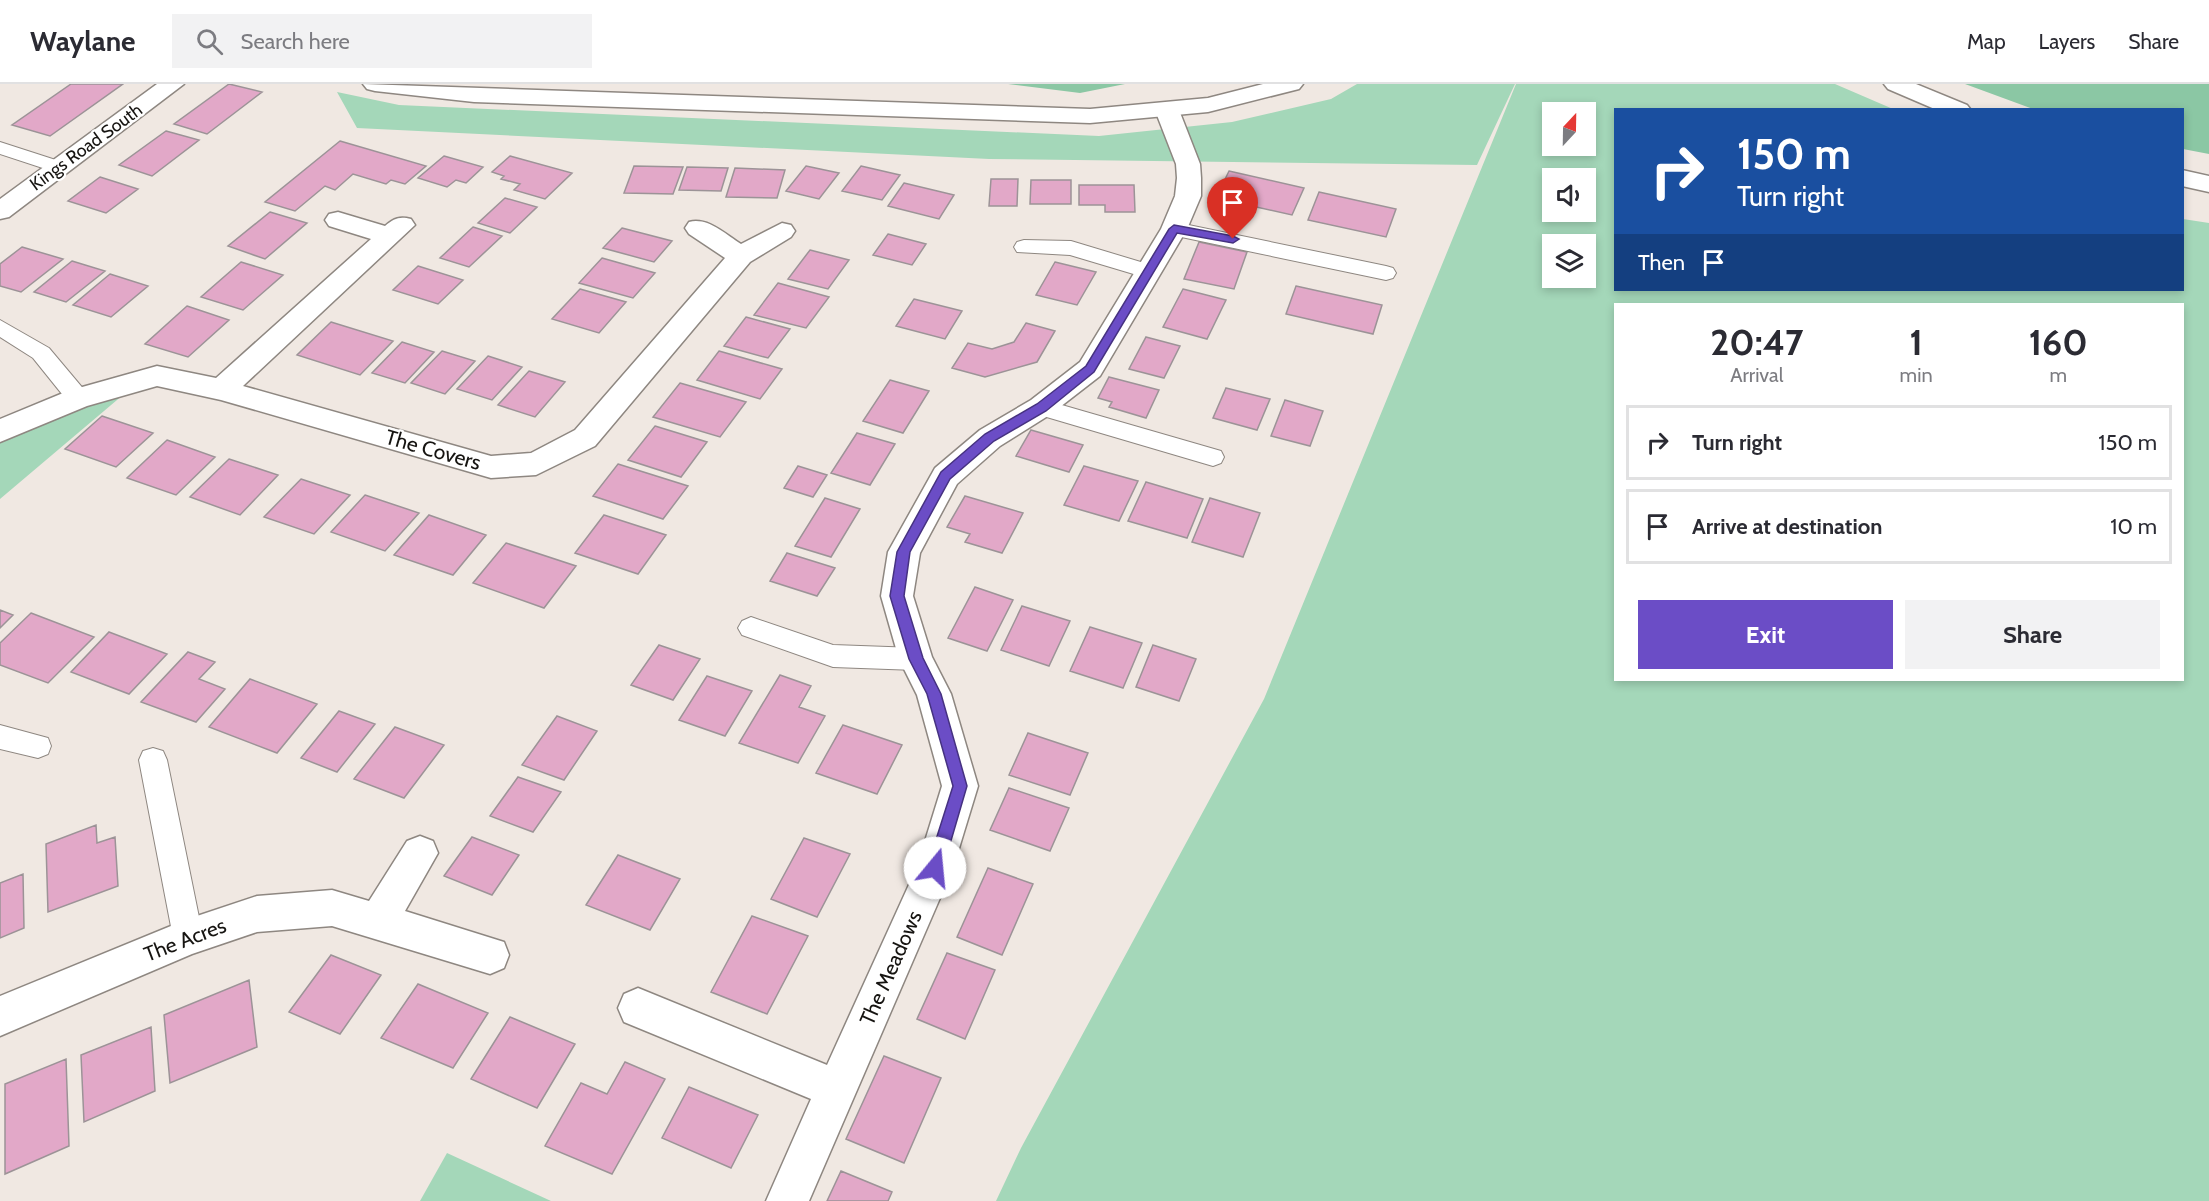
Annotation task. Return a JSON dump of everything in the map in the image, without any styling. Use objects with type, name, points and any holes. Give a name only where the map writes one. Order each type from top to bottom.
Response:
[{"type":"street","name":"Kings Road South","points":[[0,211],[172,84]]},
{"type":"street","points":[[375,84],[424,91],[474,94],[1090,116],[1167,110],[1250,96],[1291,84]]},
{"type":"street","points":[[1896,84],[1954,108]]},
{"type":"street","name":"The Meadows","points":[[787,1201],[935,868],[960,786],[934,694],[916,659],[897,596],[904,552],[946,476],[990,438],[1041,407],[1090,369],[1174,229],[1188,196],[1189,178],[1188,164],[1167,110]]},
{"type":"street","points":[[2184,178],[2209,184]]},
{"type":"street","points":[[221,390],[396,231],[338,220]]},
{"type":"street","points":[[698,228],[741,256]]},
{"type":"street","name":"The Covers","points":[[0,431],[78,398],[157,376],[221,390],[491,467],[536,464],[585,438],[741,256],[782,231]]},
{"type":"street","points":[[378,921],[420,853]]},
{"type":"street","name":"The Acres","points":[[0,1016],[188,937],[257,914],[332,908],[490,955]]},
{"type":"street","points":[[638,1008],[838,1090]]},
{"type":"lane","points":[[0,148],[58,167]]},
{"type":"lane","points":[[1174,229],[1386,273]]},
{"type":"lane","points":[[1024,247],[1071,248],[1147,271]]},
{"type":"lane","points":[[0,327],[41,353],[78,398]]},
{"type":"lane","points":[[1041,407],[1213,457]]},
{"type":"lane","points":[[751,628],[833,656],[916,659]]},
{"type":"lane","points":[[0,737],[39,746]]},
{"type":"lane","points":[[153,760],[188,937]]},
{"type":"green space","points":[[1008,84],[1125,84],[1080,93]]},
{"type":"green space","points":[[1357,84],[1515,84],[1477,165],[989,159],[357,128],[337,92],[399,105],[1099,136],[1232,122],[1331,99]]},
{"type":"green space","points":[[1516,84],[1835,84],[1891,108],[1614,108],[1614,291],[2184,291],[2184,219],[2209,223],[2209,1201],[996,1201],[1021,1148],[1264,699]]},
{"type":"green space","points":[[1965,84],[2209,84],[2209,154],[2184,149],[2184,108],[2030,108]]},
{"type":"green space","points":[[130,389],[0,499],[0,439]]},
{"type":"green space","points":[[447,1153],[551,1201],[420,1201]]},
{"type":"building","points":[[71,84],[123,84],[50,136],[12,125]]},
{"type":"building","points":[[229,84],[262,92],[207,134],[174,124]]},
{"type":"building","points":[[166,131],[199,140],[152,176],[119,165]]},
{"type":"building","points":[[340,141],[426,166],[405,184],[391,180],[386,184],[353,174],[335,190],[325,186],[295,211],[265,202]]},
{"type":"building","points":[[444,156],[483,167],[466,183],[456,180],[447,187],[418,178]]},
{"type":"building","points":[[510,156],[572,173],[545,199],[514,190],[520,184],[501,179],[504,176],[492,172]]},
{"type":"building","points":[[634,166],[683,167],[673,194],[624,193]]},
{"type":"building","points":[[806,166],[839,173],[819,199],[786,191]]},
{"type":"building","points":[[861,166],[900,175],[882,200],[842,191]]},
{"type":"building","points":[[687,167],[728,168],[721,191],[679,190]]},
{"type":"building","points":[[735,168],[785,170],[777,198],[726,197]]},
{"type":"building","points":[[1229,171],[1304,188],[1292,215],[1216,198]]},
{"type":"building","points":[[100,177],[138,189],[106,213],[68,201]]},
{"type":"building","points":[[991,179],[1018,179],[1017,206],[989,206]]},
{"type":"building","points":[[1031,180],[1071,180],[1071,204],[1030,204]]},
{"type":"building","points":[[904,183],[954,195],[939,219],[888,206]]},
{"type":"building","points":[[1079,185],[1134,185],[1135,212],[1105,212],[1105,205],[1079,205]]},
{"type":"building","points":[[1319,192],[1396,209],[1386,237],[1308,220]]},
{"type":"building","points":[[505,198],[537,207],[510,233],[478,223]]},
{"type":"building","points":[[270,212],[307,223],[265,259],[228,246]]},
{"type":"building","points":[[473,227],[502,236],[469,267],[440,258]]},
{"type":"building","points":[[622,228],[672,241],[654,262],[603,248]]},
{"type":"building","points":[[888,234],[926,244],[912,265],[873,255]]},
{"type":"building","points":[[1199,242],[1247,252],[1234,289],[1184,279]]},
{"type":"building","points":[[22,247],[63,259],[21,292],[0,286],[0,264]]},
{"type":"building","points":[[810,250],[849,260],[828,289],[788,279]]},
{"type":"building","points":[[602,258],[655,273],[633,298],[579,283]]},
{"type":"building","points":[[72,261],[105,271],[66,302],[34,292]]},
{"type":"building","points":[[241,262],[283,275],[243,310],[201,297]]},
{"type":"building","points":[[1055,262],[1096,272],[1077,305],[1036,295]]},
{"type":"building","points":[[418,266],[463,280],[438,304],[393,290]]},
{"type":"building","points":[[110,274],[148,286],[111,317],[73,305]]},
{"type":"building","points":[[778,283],[829,297],[806,328],[754,315]]},
{"type":"building","points":[[1296,286],[1382,305],[1373,334],[1286,314]]},
{"type":"building","points":[[580,289],[626,302],[599,333],[552,319]]},
{"type":"building","points":[[1183,289],[1226,300],[1207,339],[1163,327]]},
{"type":"building","points":[[914,299],[962,311],[945,339],[896,326]]},
{"type":"building","points":[[187,306],[229,320],[188,357],[145,344]]},
{"type":"building","points":[[746,317],[790,329],[768,358],[724,346]]},
{"type":"building","points":[[331,322],[393,341],[360,375],[297,355]]},
{"type":"building","points":[[1026,323],[1055,331],[1037,362],[985,377],[952,368],[968,343],[992,349],[1014,342]]},
{"type":"building","points":[[1146,337],[1180,346],[1164,378],[1129,369]]},
{"type":"building","points":[[402,342],[434,352],[405,383],[372,373]]},
{"type":"building","points":[[442,351],[475,361],[445,394],[411,383]]},
{"type":"building","points":[[719,351],[782,369],[760,399],[697,380]]},
{"type":"building","points":[[488,356],[522,367],[492,400],[457,389]]},
{"type":"building","points":[[529,371],[565,382],[535,417],[498,405]]},
{"type":"building","points":[[1109,377],[1159,390],[1146,418],[1109,407],[1112,402],[1098,398]]},
{"type":"building","points":[[890,380],[929,391],[903,433],[863,421]]},
{"type":"building","points":[[680,383],[746,402],[720,437],[653,417]]},
{"type":"building","points":[[1226,388],[1270,399],[1257,430],[1213,418]]},
{"type":"building","points":[[1285,400],[1323,411],[1310,446],[1271,436]]},
{"type":"building","points":[[102,416],[153,433],[116,467],[65,449]]},
{"type":"building","points":[[655,426],[707,442],[681,477],[628,460]]},
{"type":"building","points":[[1031,430],[1083,445],[1069,472],[1016,456]]},
{"type":"building","points":[[857,433],[895,444],[870,485],[831,473]]},
{"type":"building","points":[[167,440],[215,457],[176,495],[127,478]]},
{"type":"building","points":[[229,459],[278,475],[240,515],[190,497]]},
{"type":"building","points":[[618,464],[688,486],[663,519],[593,496]]},
{"type":"building","points":[[798,466],[827,475],[813,497],[784,488]]},
{"type":"building","points":[[1084,466],[1138,481],[1119,521],[1064,505]]},
{"type":"building","points":[[301,479],[350,495],[314,534],[264,517]]},
{"type":"building","points":[[1146,482],[1203,499],[1187,538],[1128,521]]},
{"type":"building","points":[[365,495],[419,513],[385,551],[331,532]]},
{"type":"building","points":[[965,496],[1023,513],[1002,553],[965,542],[970,534],[947,527]]},
{"type":"building","points":[[825,498],[860,509],[831,557],[795,546]]},
{"type":"building","points":[[1210,498],[1260,513],[1243,557],[1192,542]]},
{"type":"building","points":[[429,515],[486,535],[453,575],[394,555]]},
{"type":"building","points":[[604,515],[666,535],[638,574],[575,553]]},
{"type":"building","points":[[506,543],[576,566],[544,608],[473,583]]},
{"type":"building","points":[[787,553],[835,568],[817,596],[770,581]]},
{"type":"building","points":[[975,587],[1013,600],[987,651],[948,638]]},
{"type":"building","points":[[1022,606],[1070,621],[1049,666],[1001,650]]},
{"type":"building","points":[[0,610],[13,615],[0,628]]},
{"type":"building","points":[[31,613],[94,637],[48,683],[0,665],[0,643]]},
{"type":"building","points":[[1090,627],[1142,643],[1123,688],[1070,671]]},
{"type":"building","points":[[109,632],[167,654],[129,694],[71,672]]},
{"type":"building","points":[[659,645],[700,659],[673,700],[631,685]]},
{"type":"building","points":[[1153,645],[1196,659],[1179,701],[1136,687]]},
{"type":"building","points":[[188,652],[215,662],[199,679],[225,689],[196,722],[141,702]]},
{"type":"building","points":[[780,675],[811,686],[799,707],[825,716],[798,763],[739,743]]},
{"type":"building","points":[[707,676],[752,691],[725,736],[679,720]]},
{"type":"building","points":[[250,679],[317,704],[277,753],[209,727]]},
{"type":"building","points":[[339,711],[375,724],[337,772],[301,758]]},
{"type":"building","points":[[557,716],[597,731],[564,780],[522,765]]},
{"type":"building","points":[[843,725],[902,745],[877,794],[816,773]]},
{"type":"building","points":[[395,727],[444,745],[404,798],[354,779]]},
{"type":"building","points":[[1028,733],[1088,753],[1070,795],[1009,775]]},
{"type":"building","points":[[518,777],[561,792],[533,832],[490,816]]},
{"type":"building","points":[[1009,788],[1069,808],[1050,851],[990,830]]},
{"type":"building","points":[[96,825],[97,843],[115,837],[118,886],[48,912],[46,844]]},
{"type":"building","points":[[472,837],[519,855],[492,895],[444,876]]},
{"type":"building","points":[[804,838],[850,854],[817,917],[771,899]]},
{"type":"building","points":[[618,855],[680,879],[650,930],[586,905]]},
{"type":"building","points":[[988,868],[1033,884],[1002,955],[957,937]]},
{"type":"building","points":[[23,874],[24,928],[0,938],[0,883]]},
{"type":"building","points":[[752,916],[808,936],[767,1014],[711,992]]},
{"type":"building","points":[[947,953],[995,970],[965,1039],[917,1019]]},
{"type":"building","points":[[331,955],[381,975],[340,1034],[289,1012]]},
{"type":"building","points":[[249,980],[257,1047],[170,1083],[164,1015]]},
{"type":"building","points":[[418,984],[488,1013],[453,1068],[381,1038]]},
{"type":"building","points":[[510,1017],[575,1044],[537,1108],[471,1079]]},
{"type":"building","points":[[151,1027],[155,1091],[84,1122],[81,1055]]},
{"type":"building","points":[[884,1056],[941,1078],[904,1163],[846,1139]]},
{"type":"building","points":[[66,1059],[69,1146],[5,1174],[5,1084]]},
{"type":"building","points":[[625,1062],[665,1079],[612,1174],[545,1146],[581,1083],[607,1094]]},
{"type":"building","points":[[689,1087],[758,1115],[731,1168],[662,1138]]},
{"type":"building","points":[[841,1171],[892,1192],[888,1201],[827,1201]]},
{"type":"route","points":[[935,868],[960,786],[934,694],[916,659],[897,596],[904,552],[946,476],[990,438],[1041,407],[1090,369],[1174,229],[1233,239]]}]
